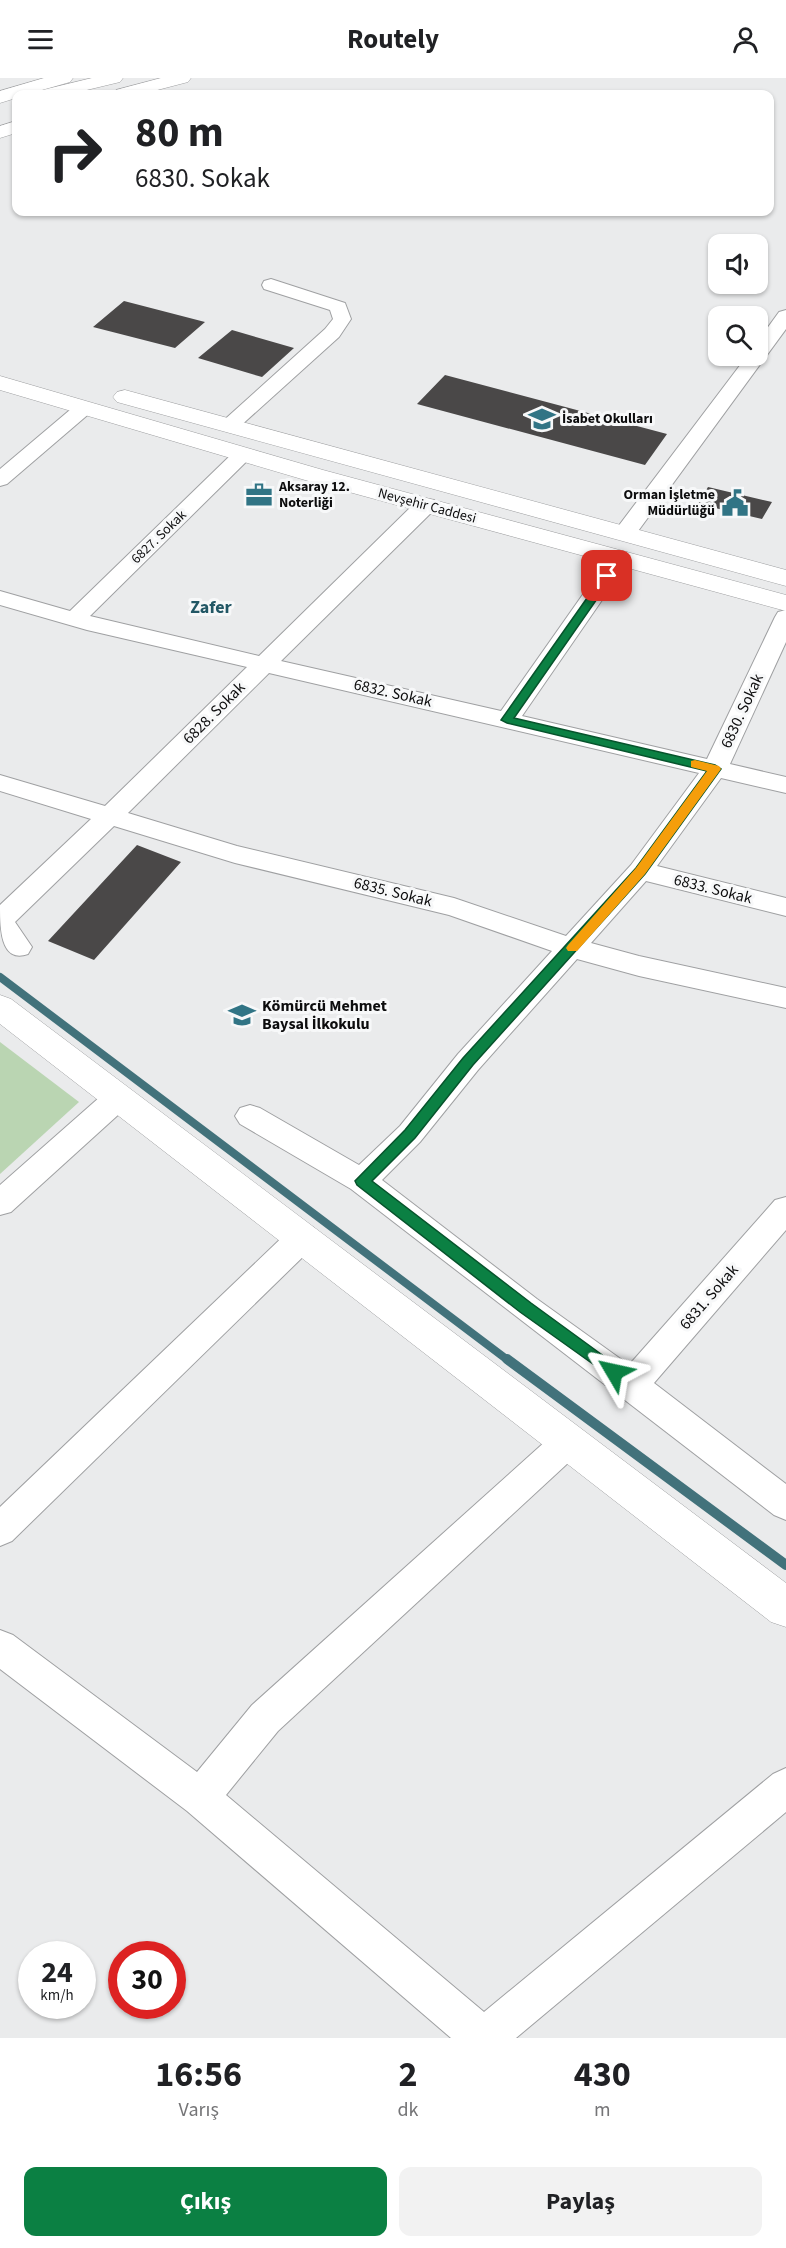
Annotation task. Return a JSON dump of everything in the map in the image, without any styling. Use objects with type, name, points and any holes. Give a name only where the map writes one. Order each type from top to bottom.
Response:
[{"type":"main road","points":[[24,90],[64,78]]},
{"type":"main road","points":[[66,90],[114,78]]},
{"type":"main road","points":[[116,90],[160,78]]},
{"type":"main road","points":[[138,90],[182,78]]},
{"type":"main road","name":"Nevşehir Caddesi","points":[[0,362],[786,578]]},
{"type":"main road","name":"Nevşehir Caddesi","points":[[0,383],[426,506],[786,603]]},
{"type":"main road","points":[[0,1007],[786,1608]]},
{"type":"street","points":[[230,425],[332,333],[342,319],[338,307],[271,285]]},
{"type":"street","points":[[625,533],[786,315]]},
{"type":"street","points":[[0,480],[84,408]]},
{"type":"street","name":"6827. Sokak","points":[[74,619],[243,454]]},
{"type":"street","name":"6828. Sokak","points":[[1,920],[110,817],[263,663],[426,506]]},
{"type":"street","points":[[507,720],[620,558]]},
{"type":"street","name":"6832. Sokak","points":[[0,598],[74,619],[786,785]]},
{"type":"street","name":"6830. Sokak","points":[[362,1181],[410,1134],[468,1062],[640,871],[715,769],[786,617]]},
{"type":"street","name":"6835. Sokak","points":[[0,783],[235,854],[454,907],[573,948],[639,966],[786,998]]},
{"type":"street","name":"6833. Sokak","points":[[640,871],[786,907]]},
{"type":"street","points":[[1,920],[8,935],[18,947]]},
{"type":"street","points":[[0,1203],[119,1097]]},
{"type":"street","points":[[250,1116],[362,1181],[786,1504]]},
{"type":"street","name":"6831. Sokak","points":[[632,1385],[786,1209]]},
{"type":"street","points":[[0,1530],[303,1237]]},
{"type":"street","points":[[200,1798],[265,1718],[569,1441]]},
{"type":"street","points":[[0,1647],[200,1798],[484,2038],[786,1787]]},
{"type":"green space","points":[[0,1042],[79,1102],[0,1174]]},
{"type":"building","points":[[124,301],[205,322],[175,348],[93,327]]},
{"type":"building","points":[[232,330],[294,348],[262,377],[198,358]]},
{"type":"building","name":"İsabet Okulları","points":[[445,375],[667,434],[645,465],[417,404]]},
{"type":"building","name":"Orman İşletme Müdürlüğü","points":[[708,487],[772,502],[762,519],[698,504]]},
{"type":"building","points":[[137,845],[181,862],[94,960],[48,941]]},
{"type":"waterway","points":[[0,977],[509,1361]]},
{"type":"waterway","points":[[507,1359],[786,1565]]},
{"type":"slow traffic","points":[[573,948],[640,871],[715,769],[695,764]]},
{"type":"place","name":"İsabet Okulları","points":[[542,419]]},
{"type":"place","name":"Aksaray 12. Noterliği","points":[[259,495]]},
{"type":"place","name":"Orman İşletme Müdürlüğü","points":[[735,503]]},
{"type":"place","name":"Kömürcü Mehmet Baysal İlkokulu","points":[[242,1015]]},
{"type":"district","name":"Zafer","points":[[211,607]]},
{"type":"route","points":[[607,576],[507,720],[715,769],[640,871],[468,1062],[410,1134],[362,1181],[417,1221],[526,1308],[614,1372]]}]
